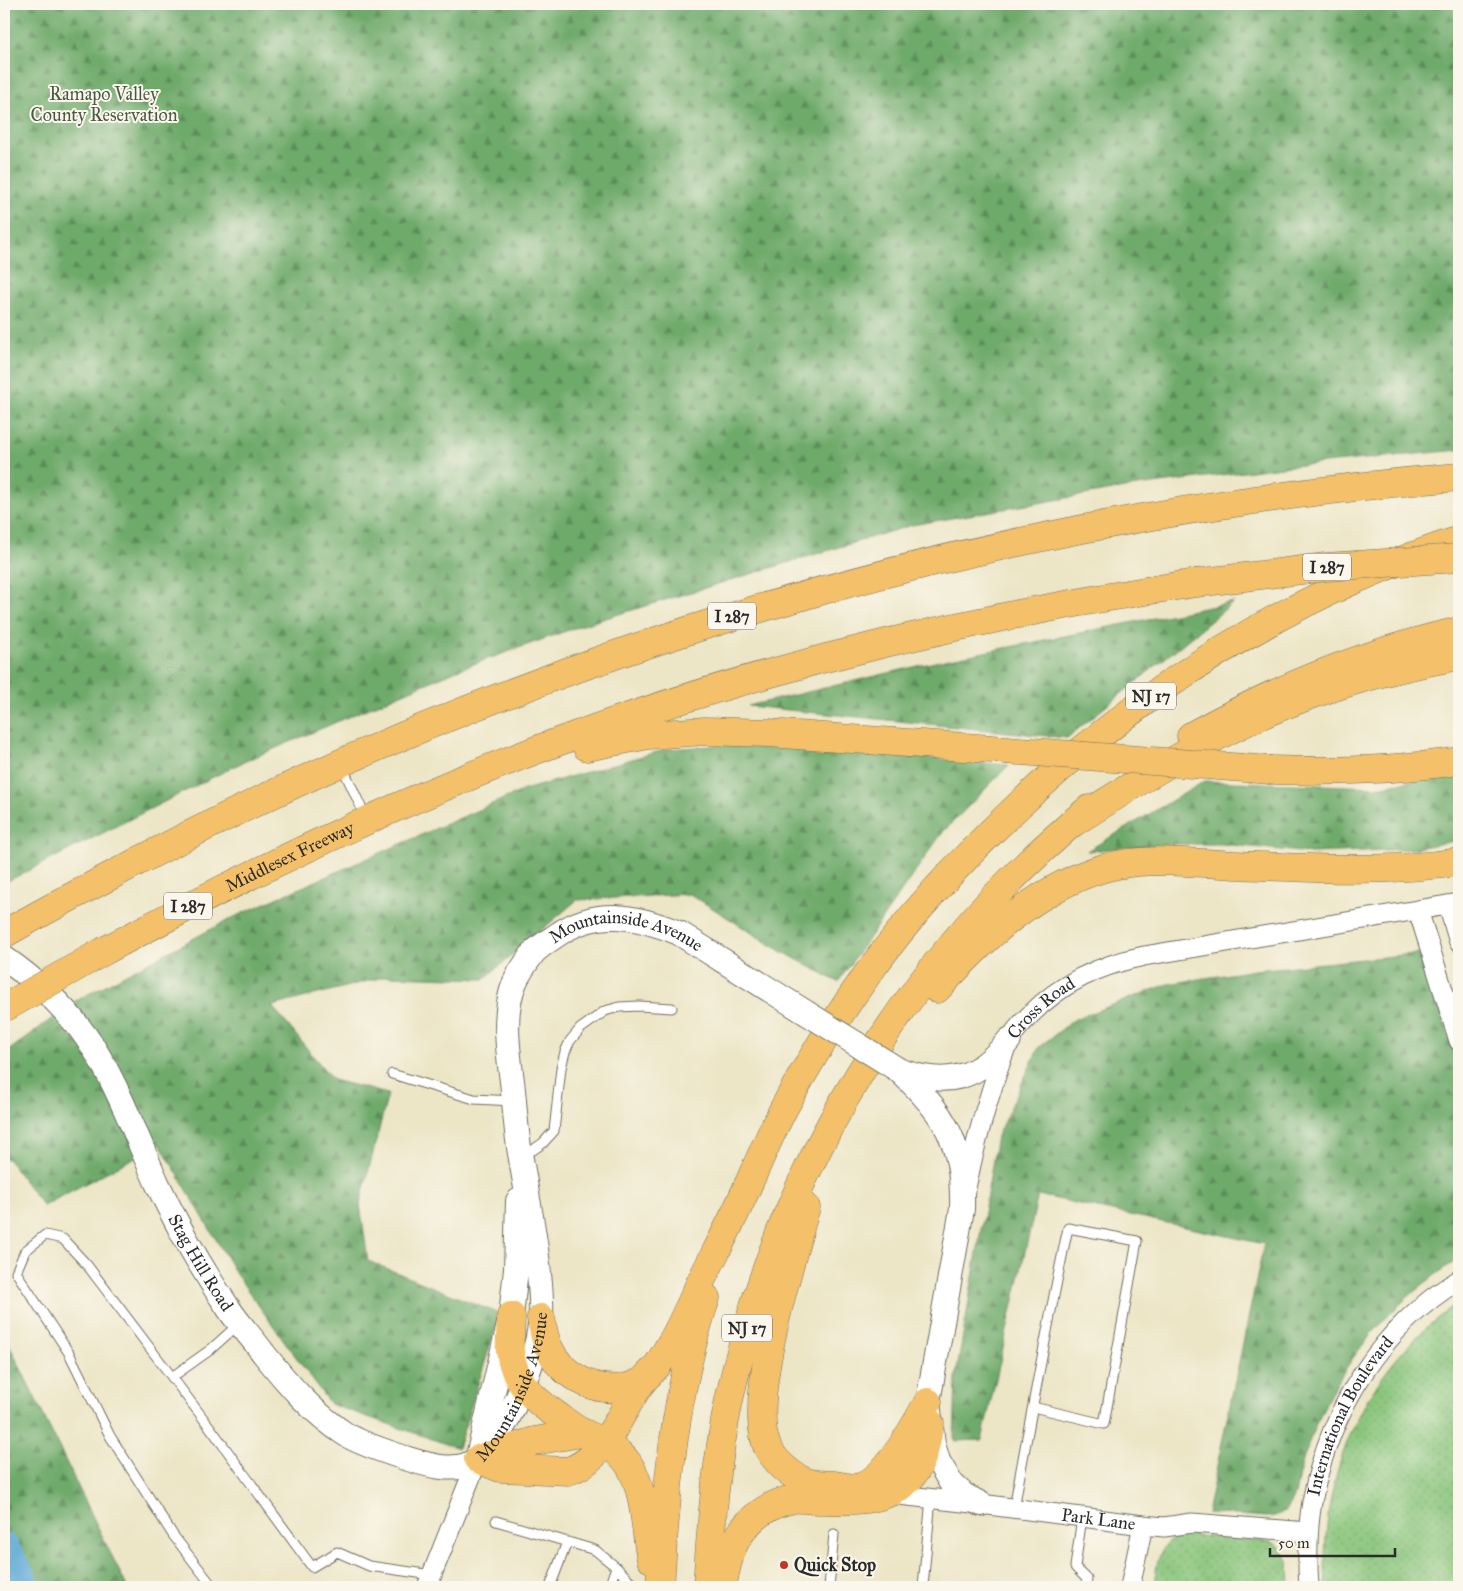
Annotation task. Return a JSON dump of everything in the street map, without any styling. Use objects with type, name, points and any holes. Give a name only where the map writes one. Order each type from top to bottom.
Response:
[{"type":"highway","name":"I 287","points":[[4,934],[232,812],[341,762],[482,703],[608,656],[782,601],[897,570],[1057,534],[1202,508],[1318,492],[1459,477]]},
{"type":"highway","name":"NJ 17","points":[[659,1587],[674,1438],[705,1302],[738,1207],[783,1110],[839,1017],[870,971],[933,893],[968,855],[1033,792],[1111,726],[1152,695],[1240,638],[1336,587],[1385,566],[1459,540]]},
{"type":"highway","name":"I 287","points":[[367,820],[458,781],[568,738],[643,712],[747,680],[857,650],[975,622],[1087,600],[1196,583],[1326,567],[1459,558]]},
{"type":"highway","name":"NJ 17","points":[[721,1582],[715,1490],[720,1446],[750,1316],[769,1260],[782,1226],[826,1132],[884,1036],[937,963],[1002,888],[1071,824],[1144,767],[1184,740],[1228,715],[1275,692],[1368,656],[1413,642],[1459,631]]},
{"type":"highway","points":[[1071,824],[1190,751],[1233,728],[1279,707],[1372,675],[1417,663],[1459,656]]},
{"type":"highway","points":[[367,820],[563,754],[617,740],[675,732],[736,731],[1271,770],[1372,770],[1459,761]]},
{"type":"highway","name":"Middlesex Freeway","points":[[4,1008],[106,950],[209,895],[367,820]]},
{"type":"highway","points":[[853,1087],[922,1006],[976,949],[1024,908],[1085,874],[1143,861],[1358,869],[1415,867],[1459,862]]},
{"type":"highway","points":[[826,1132],[778,1311],[766,1369],[761,1416],[763,1432],[768,1447],[778,1461],[805,1482],[890,1494]]},
{"type":"highway","points":[[478,1459],[500,1468],[568,1471],[578,1468],[590,1460],[593,1437],[656,1367],[672,1342],[738,1207]]},
{"type":"highway","points":[[511,1316],[510,1351],[514,1370],[534,1399],[619,1452],[628,1464],[636,1479],[644,1511],[646,1536],[659,1587]]},
{"type":"highway","points":[[541,1318],[543,1332],[549,1348],[559,1364],[570,1374],[590,1385],[606,1389],[624,1388],[641,1382]]},
{"type":"highway","points":[[858,1488],[875,1478],[929,1413]]},
{"type":"highway","points":[[721,1582],[736,1541],[749,1522],[768,1507],[795,1499],[855,1501],[890,1494],[902,1485],[919,1465],[925,1450],[929,1413]]},
{"type":"highway","points":[[478,1459],[555,1436],[593,1437]]},
{"type":"street","name":"Cross Road","points":[[929,1413],[962,1209],[979,1131],[1009,1040],[1041,1003],[1061,988],[1087,973],[1123,960],[1453,904]]},
{"type":"street","points":[[1453,904],[1459,942]]},
{"type":"street","points":[[1418,910],[1459,1041]]},
{"type":"street","name":"Mountainside Avenue","points":[[478,1459],[500,1432],[524,1386],[541,1318],[541,1297],[532,1218],[520,1155],[509,1060],[507,1015],[515,983],[534,952],[562,932],[592,917],[626,916],[660,925],[679,933],[897,1069],[918,1077],[937,1080],[956,1078],[972,1072],[987,1064],[1009,1040]]},
{"type":"street","name":"Stag Hill Road","points":[[4,958],[25,973],[55,1000],[96,1053],[130,1117],[158,1184],[192,1249],[230,1310],[313,1410],[348,1436],[399,1456],[433,1466],[457,1468],[478,1459]]},
{"type":"street","name":"Mountainside Avenue","points":[[897,1069],[928,1099],[948,1129],[960,1166],[962,1209]]},
{"type":"street","name":"Mountainside Avenue","points":[[478,1459],[511,1316],[516,1269],[520,1155]]},
{"type":"street","name":"International Boulevard","points":[[1309,1587],[1308,1532],[1312,1498],[1322,1461],[1339,1415],[1354,1388],[1383,1346],[1430,1300],[1459,1280]]},
{"type":"street","points":[[929,1413],[938,1461],[951,1483],[964,1495],[981,1504]]},
{"type":"street","points":[[430,1581],[478,1459]]},
{"type":"street","name":"Park Lane","points":[[890,1494],[1164,1527],[1192,1523],[1308,1532]]},
{"type":"street","points":[[1130,1587],[1142,1525]]},
{"type":"lane","points":[[341,762],[367,820]]},
{"type":"lane","points":[[520,1155],[543,1144],[554,1130],[561,1068],[565,1052],[570,1041],[580,1028],[605,1011],[619,1007],[672,1008]]},
{"type":"lane","points":[[392,1074],[474,1099],[514,1101]]},
{"type":"lane","points":[[1014,1508],[1047,1327],[1068,1228],[1136,1241],[1104,1424],[1033,1407]]},
{"type":"lane","points":[[213,1587],[173,1535],[110,1436],[69,1354],[16,1272],[25,1251],[45,1235],[63,1239],[87,1265],[312,1567],[337,1552],[368,1566],[430,1581]]},
{"type":"lane","points":[[172,1377],[210,1350],[240,1323]]},
{"type":"lane","points":[[923,1587],[931,1498]]},
{"type":"lane","points":[[1082,1517],[1076,1567],[1087,1579],[1086,1587]]},
{"type":"lane","points":[[496,1521],[595,1550],[636,1587]]},
{"type":"lane","points":[[829,1587],[834,1534]]},
{"type":"lane","points":[[550,1587],[567,1542]]},
{"type":"lane","points":[[609,1587],[616,1567]]},
{"type":"green space","name":"Ramapo Valley County Reservation","points":[[4,4],[1459,4],[1459,450],[1282,467],[1130,487],[912,525],[583,625],[457,670],[239,764],[4,883]]},
{"type":"green space","points":[[1234,602],[1067,738],[748,706],[935,662]]},
{"type":"green space","points":[[756,743],[1009,765],[942,833],[838,982],[774,947],[690,894],[577,900],[484,979],[387,976],[272,1006],[333,1080],[388,1094],[360,1204],[368,1261],[500,1314],[458,1448],[330,1404],[238,1277],[160,1144],[43,1206],[7,1158],[4,1159],[4,1054],[77,1000],[236,916],[524,790],[667,749]]},
{"type":"green space","points":[[1459,772],[1459,840],[1413,849],[1311,853],[1222,844],[1169,844],[1087,851],[1205,781],[1377,787]]},
{"type":"green space","points":[[1423,953],[1459,1069],[1459,1259],[1412,1294],[1391,1313],[1371,1334],[1354,1357],[1338,1381],[1312,1434],[1299,1474],[1295,1495],[1287,1509],[1279,1515],[1269,1517],[1207,1513],[1264,1244],[1038,1195],[982,1440],[954,1441],[956,1376],[997,1136],[1039,1047],[1075,1019],[1168,984],[1255,970]]},
{"type":"green space","points":[[1459,1302],[1459,1587],[1326,1587],[1326,1545],[1330,1504],[1340,1464],[1354,1426],[1373,1391],[1397,1358],[1426,1329]]},
{"type":"green space","points":[[4,1334],[127,1587],[4,1587]]},
{"type":"green space","points":[[1185,1535],[1272,1542],[1283,1551],[1288,1561],[1290,1587],[1153,1587],[1158,1561],[1164,1547],[1176,1537]]},
{"type":"waterway","points":[[4,1548],[27,1587]]},
{"type":"place","name":"Quick Stop","points":[[784,1565]]}]
